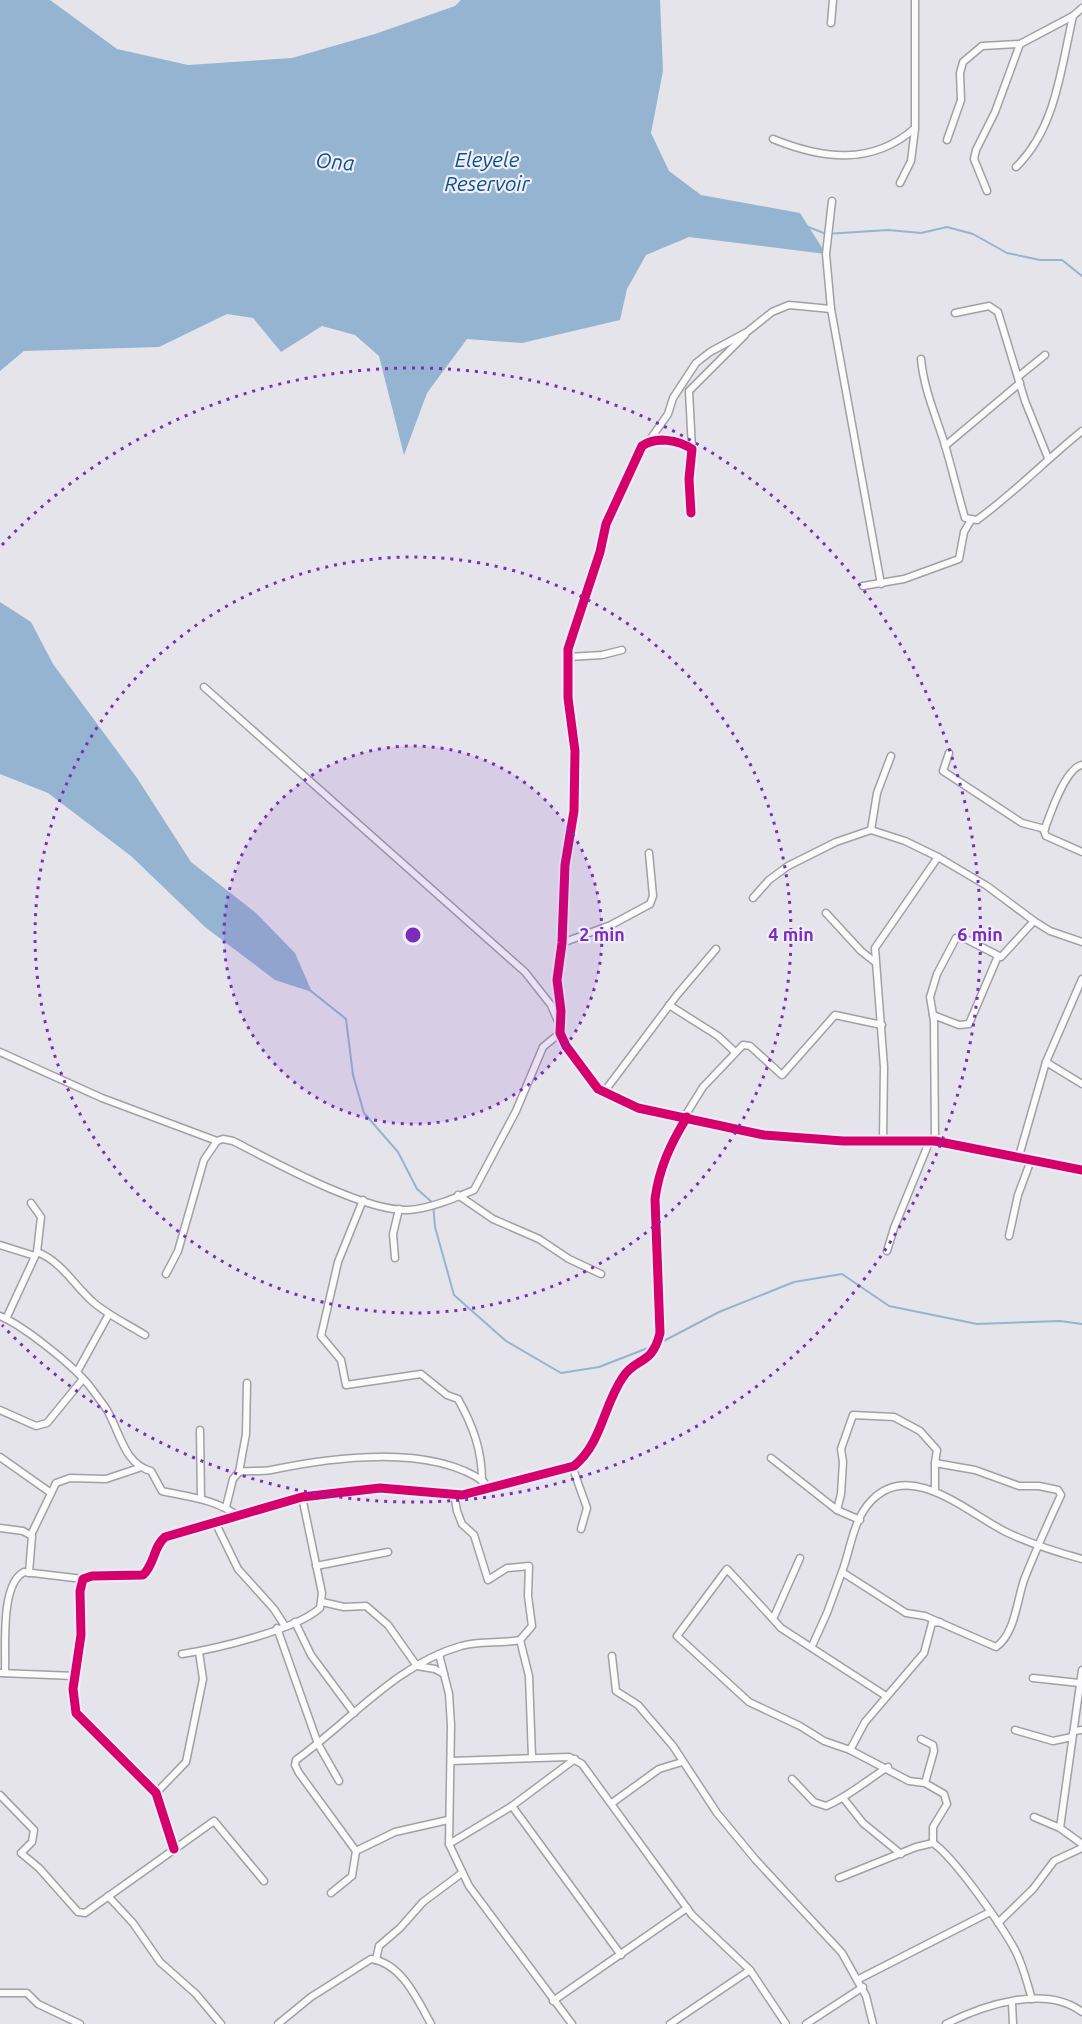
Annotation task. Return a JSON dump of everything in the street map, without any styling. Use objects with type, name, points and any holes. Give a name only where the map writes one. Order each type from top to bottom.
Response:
[{"type":"street","points":[[831,23],[833,0]]},
{"type":"street","points":[[900,183],[911,161],[915,128],[915,0]]},
{"type":"street","points":[[947,140],[961,100],[960,73],[963,62],[982,46],[1020,44],[1073,16],[1082,8]]},
{"type":"street","points":[[1016,167],[1030,153],[1048,120],[1073,16]]},
{"type":"street","points":[[987,191],[974,159],[976,150],[995,112],[1020,44]]},
{"type":"street","points":[[773,139],[814,153],[855,157],[894,143],[915,128]]},
{"type":"street","points":[[832,201],[826,254],[831,309],[881,584]]},
{"type":"street","points":[[691,513],[692,449],[689,391],[764,317],[789,305],[831,309]]},
{"type":"street","points":[[955,313],[989,306],[998,312],[1020,380],[1024,401],[1048,458]]},
{"type":"street","points":[[166,1274],[178,1251],[204,1160],[217,1141],[223,1139],[363,1200],[399,1209],[410,1210],[474,1190],[482,1180],[516,1111],[543,1047],[560,1030],[557,981],[562,942],[565,865],[574,810],[575,752],[568,698],[567,657],[570,641],[600,552],[606,524],[642,446],[649,441],[668,414],[673,398],[696,363],[747,332]]},
{"type":"street","points":[[945,446],[1045,356]]},
{"type":"street","points":[[921,359],[923,379],[931,410],[945,446],[965,518],[977,520],[1003,501],[1048,458],[1082,431]]},
{"type":"street","points":[[649,441],[669,440],[692,449]]},
{"type":"street","points":[[863,586],[904,579],[959,559],[964,532],[971,520]]},
{"type":"street","points":[[567,657],[602,655],[622,650]]},
{"type":"street","points":[[204,687],[525,972],[551,1005],[560,1030],[589,1080],[604,1092],[629,1106],[686,1116],[764,1135],[843,1141],[933,1141],[1082,1170]]},
{"type":"street","points":[[949,753],[943,771],[1022,823],[1045,829]]},
{"type":"street","points":[[871,830],[877,793],[891,756]]},
{"type":"street","points":[[1082,765],[1073,769],[1070,774],[1045,829],[1046,836],[1082,852]]},
{"type":"street","points":[[753,898],[769,880],[788,866],[836,842],[871,830],[905,841],[938,857],[987,886],[1050,931],[1082,942]]},
{"type":"street","points":[[562,942],[611,925],[650,904],[653,896],[649,853]]},
{"type":"street","points":[[883,1141],[882,1024],[874,962],[877,942],[938,857]]},
{"type":"street","points":[[826,913],[874,962]]},
{"type":"street","points":[[887,1251],[900,1211],[933,1141],[931,988],[956,938],[962,937],[998,956],[1003,956],[1034,921]]},
{"type":"street","points":[[604,1092],[669,1005],[716,949]]},
{"type":"street","points":[[933,1015],[959,1025],[969,1024],[998,956]]},
{"type":"street","points":[[1019,1156],[1046,1062],[1082,979]]},
{"type":"street","points":[[669,1005],[718,1036],[735,1052]]},
{"type":"street","points":[[75,1676],[2,1673],[9,1599],[12,1583],[17,1576],[29,1573],[83,1579],[92,1576],[143,1575],[151,1566],[159,1542],[165,1537],[216,1524],[274,1503],[302,1497],[380,1488],[462,1495],[572,1466],[587,1455],[623,1376],[647,1359],[657,1345],[660,1333],[656,1189],[665,1158],[703,1087],[735,1052],[747,1044],[782,1076],[836,1015],[882,1024]]},
{"type":"street","points":[[0,1052],[102,1098],[217,1141]]},
{"type":"street","points":[[1046,1062],[1082,1084]]},
{"type":"street","points":[[1009,1236],[1018,1195],[1031,1160]]},
{"type":"street","points":[[458,1195],[493,1219],[539,1239],[569,1259],[601,1274]]},
{"type":"street","points":[[363,1200],[338,1262],[321,1336],[341,1360],[346,1385],[421,1374],[447,1395],[458,1399],[474,1431],[480,1452],[482,1481]]},
{"type":"street","points":[[31,1203],[41,1217],[36,1254],[3,1318],[77,1372],[108,1412],[119,1439],[139,1468]]},
{"type":"street","points":[[395,1258],[393,1234],[399,1209]]},
{"type":"street","points":[[0,1245],[51,1258],[91,1300],[109,1314],[145,1335]]},
{"type":"street","points":[[77,1372],[109,1314]]},
{"type":"street","points":[[0,1410],[36,1426],[47,1423],[83,1380]]},
{"type":"street","points":[[226,1507],[233,1479],[238,1472],[246,1434],[247,1383]]},
{"type":"street","points":[[837,1510],[842,1494],[841,1449],[853,1415],[894,1417],[920,1431],[937,1450],[935,1491]]},
{"type":"street","points":[[200,1431],[201,1499]]},
{"type":"street","points":[[0,1457],[51,1493]]},
{"type":"street","points":[[238,1472],[268,1470],[306,1462],[396,1458],[460,1469],[490,1486]]},
{"type":"street","points":[[771,1458],[837,1510],[860,1520]]},
{"type":"street","points":[[842,1572],[906,1613],[940,1622],[996,1647],[1000,1644],[1061,1495],[1058,1490],[1039,1486],[1019,1486],[975,1470],[935,1463]]},
{"type":"street","points":[[572,1466],[587,1508],[581,1529]]},
{"type":"street","points":[[29,1573],[31,1535],[51,1493],[61,1480],[106,1479],[139,1468],[151,1471],[162,1491],[226,1507],[238,1516]]},
{"type":"street","points":[[812,1646],[827,1614],[849,1544],[860,1520],[871,1501],[890,1486],[911,1486],[935,1491],[1000,1529],[1040,1547],[1082,1559]]},
{"type":"street","points":[[331,1893],[352,1876],[356,1851],[295,1765],[296,1760],[417,1666],[440,1653],[465,1644],[520,1640],[532,1626],[528,1566],[507,1568],[488,1580],[474,1535],[462,1524],[454,1494]]},
{"type":"street","points":[[182,1654],[243,1641],[295,1623],[315,1612],[322,1602],[302,1497]]},
{"type":"street","points":[[216,1524],[238,1569],[274,1609],[285,1626]]},
{"type":"street","points":[[0,1528],[31,1535]]},
{"type":"street","points":[[316,1566],[388,1552]]},
{"type":"street","points":[[773,1619],[800,1558]]},
{"type":"street","points":[[886,1696],[781,1628],[727,1569],[705,1595],[677,1636],[749,1702],[800,1726],[824,1742],[849,1750],[888,1767],[909,1781],[925,1783],[944,1794],[947,1799],[946,1809],[933,1827],[933,1843],[998,1923],[1016,1952],[1032,1999]]},
{"type":"street","points":[[83,1579],[80,1591],[81,1635],[73,1695],[78,1716],[156,1792],[174,1849]]},
{"type":"street","points":[[0,1598],[9,1599]]},
{"type":"street","points":[[322,1602],[344,1607],[366,1606],[388,1625],[417,1666],[435,1669],[444,1675]]},
{"type":"street","points":[[849,1750],[865,1722],[924,1653],[932,1623],[940,1622]]},
{"type":"street","points":[[295,1623],[311,1655],[354,1713]]},
{"type":"street","points":[[277,1628],[318,1744],[339,1781]]},
{"type":"street","points":[[520,1640],[529,1676],[532,1757]]},
{"type":"street","points":[[156,1792],[186,1762],[203,1679],[199,1652]]},
{"type":"street","points":[[440,1653],[449,1694],[451,1761],[449,1844],[462,1873],[552,2001],[572,2024]]},
{"type":"street","points":[[612,1656],[616,1691],[638,1705],[674,1746],[682,1762],[755,1859],[832,1941],[863,1987],[873,2024]]},
{"type":"street","points":[[1060,1828],[1082,1672]]},
{"type":"street","points":[[1033,1678],[1079,1683]]},
{"type":"street","points":[[1015,1730],[1053,1741],[1072,1737],[1074,1731]]},
{"type":"street","points":[[1074,1731],[1082,1730]]},
{"type":"street","points":[[921,1739],[933,1745],[934,1751],[925,1783]]},
{"type":"street","points":[[451,1761],[532,1757],[576,1759],[612,1803],[687,1908],[706,1930],[750,1970],[786,2024]]},
{"type":"street","points":[[449,1844],[512,1806],[567,1763],[576,1759]]},
{"type":"street","points":[[612,1803],[658,1769],[682,1762]]},
{"type":"street","points":[[792,1779],[821,1806],[844,1799],[856,1787],[888,1767]]},
{"type":"street","points":[[0,1795],[34,1830],[32,1842],[21,1853],[39,1868],[71,1906],[85,1913],[214,1821],[264,1881]]},
{"type":"street","points":[[844,1799],[863,1823],[901,1854]]},
{"type":"street","points":[[512,1806],[621,1955]]},
{"type":"street","points":[[1034,1817],[1060,1828],[1082,1844]]},
{"type":"street","points":[[356,1851],[395,1832],[448,1820]]},
{"type":"street","points":[[839,1878],[926,1843],[933,1843]]},
{"type":"street","points":[[998,1923],[1033,1889],[1054,1861],[1082,1848]]},
{"type":"street","points":[[376,1960],[379,1946],[400,1928],[423,1902],[462,1873]]},
{"type":"street","points":[[108,1896],[133,1923],[160,1962],[196,1994],[221,2024]]},
{"type":"street","points":[[552,2001],[687,1908]]},
{"type":"street","points":[[859,1979],[990,1912]]},
{"type":"street","points":[[278,2024],[311,1997],[366,1961],[376,1960],[407,1984],[431,2024]]},
{"type":"street","points":[[670,2024],[750,1970]]},
{"type":"street","points":[[806,2024],[863,1987]]},
{"type":"street","points":[[0,1993],[27,1994],[38,2004],[80,2024]]},
{"type":"street","points":[[946,2024],[987,2007],[1032,1999],[1064,2002],[1082,2012]]},
{"type":"street","points":[[1012,2002],[1013,2024]]},
{"type":"water","name":"Eleyele Reservoir","points":[[0,0],[50,0],[117,49],[188,65],[292,58],[375,34],[455,6],[461,0],[660,0],[663,71],[651,133],[669,171],[701,195],[800,213],[826,254],[689,237],[646,255],[627,289],[620,320],[522,343],[467,339],[427,393],[404,455],[379,356],[355,335],[322,326],[281,352],[253,318],[227,314],[159,347],[24,351],[0,371]]},
{"type":"water","points":[[0,602],[31,622],[53,664],[137,778],[191,862],[256,913],[295,953],[312,992],[275,980],[205,927],[131,856],[48,793],[0,774]]},
{"type":"waterway","points":[[806,226],[826,234],[888,230],[921,233],[947,227],[973,234],[1007,253],[1040,260],[1062,260],[1082,276]]},
{"type":"waterway","points":[[311,991],[346,1019],[353,1075],[364,1113],[398,1152],[417,1189],[433,1203],[435,1227],[454,1295],[506,1341],[561,1373],[599,1367],[653,1346]]},
{"type":"waterway","points":[[658,1344],[719,1312],[794,1282],[842,1274],[889,1306],[977,1324],[1060,1321],[1082,1324]]},
{"type":"cycle path","points":[[691,513],[689,479],[692,449],[667,440],[654,441],[642,446],[606,524],[600,552],[568,649],[568,698],[575,751],[574,811],[565,865],[562,943],[557,980],[561,1011],[560,1033],[566,1046],[598,1089],[638,1108],[764,1135],[843,1141],[935,1141],[1082,1170]]},
{"type":"cycle path","points":[[174,1849],[156,1793],[76,1713],[73,1689],[81,1635],[80,1591],[83,1579],[92,1576],[143,1575],[165,1537],[302,1497],[380,1488],[462,1495],[574,1466],[591,1446],[623,1377],[633,1366],[648,1356],[657,1344],[660,1333],[655,1199],[666,1156],[687,1117]]},
{"type":"water label","name":"Ona","points":[[335,162]]}]
